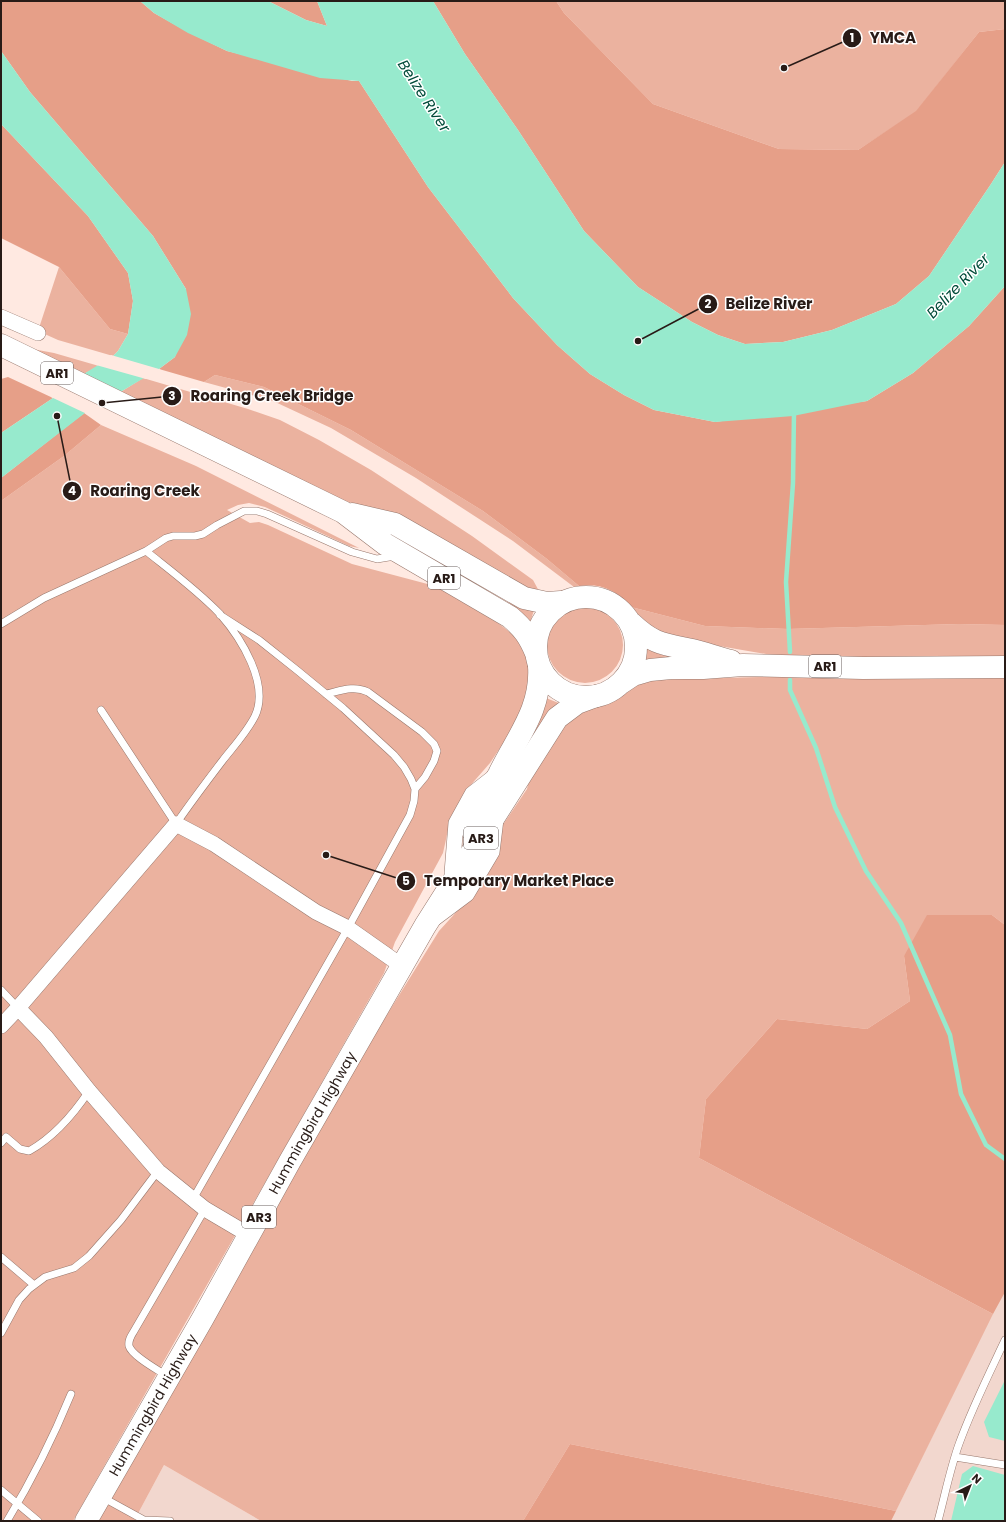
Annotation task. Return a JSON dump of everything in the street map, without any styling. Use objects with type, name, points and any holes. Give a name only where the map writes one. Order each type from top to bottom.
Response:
[{"type":"main road","name":"AR1","points":[[10,349],[343,512],[386,544],[510,617],[521,627],[530,639],[538,659]]},
{"type":"main road","name":"AR1","points":[[343,512],[395,524],[524,598],[547,603],[561,602]]},
{"type":"main road","points":[[585,596],[603,599],[619,609],[631,623],[636,638],[636,654],[631,670],[621,683],[611,691],[596,696],[579,696],[562,691],[548,680],[538,659],[536,644],[539,628],[548,613],[561,602],[572,598],[585,596]]},
{"type":"main road","name":"AR1","points":[[631,623],[642,634],[659,644],[691,650],[743,665]]},
{"type":"main road","name":"Hummingbird Highway","points":[[86,1521],[429,919],[452,874],[499,773],[531,714],[538,690],[538,659]]},
{"type":"main road","name":"AR1","points":[[621,683],[633,675],[650,670],[743,665],[863,668],[1005,667]]},
{"type":"main road","name":"Hummingbird Highway","points":[[429,919],[556,718],[577,703],[596,696]]},
{"type":"street","points":[[1,317],[38,333]]},
{"type":"street","points":[[1,1026],[176,824],[214,844],[316,912],[348,928],[402,966]]},
{"type":"street","points":[[18,1008],[46,1037],[89,1091],[158,1171],[205,1209],[249,1235]]},
{"type":"lane","points":[[1,624],[44,598],[146,551],[166,538],[173,536],[195,536],[203,534],[244,511],[257,511],[268,514],[352,552],[377,559],[403,554]]},
{"type":"lane","points":[[101,710],[176,824],[198,792],[248,728],[255,715],[259,702],[258,683],[251,661],[242,644],[220,615],[189,586],[146,551]]},
{"type":"lane","points":[[193,1199],[348,928],[410,815],[414,801],[415,789],[411,779],[394,755],[343,708],[259,640],[220,615]]},
{"type":"lane","points":[[326,694],[361,688],[422,732],[434,744],[437,752],[434,761],[425,777],[415,789]]},
{"type":"lane","points":[[1,990],[18,1008]]},
{"type":"lane","points":[[1,1144],[6,1137],[20,1149],[29,1151],[43,1143],[75,1111],[89,1091]]},
{"type":"lane","points":[[1,1333],[19,1300],[34,1285],[45,1278],[74,1268],[89,1256],[121,1220],[158,1171]]},
{"type":"lane","points":[[169,1377],[133,1354],[129,1341],[205,1209]]},
{"type":"lane","points":[[1,1257],[34,1285]]},
{"type":"lane","points":[[938,1521],[950,1471],[955,1457],[970,1418],[1005,1340]]},
{"type":"lane","points":[[7,1521],[57,1430],[71,1394]]},
{"type":"lane","points":[[955,1457],[1005,1465]]},
{"type":"lane","points":[[1,1490],[38,1521]]},
{"type":"lane","points":[[100,1496],[144,1520],[170,1521]]},
{"type":"shaded area","points":[[1,1],[140,1],[154,13],[227,51],[352,81],[359,81],[428,187],[513,298],[557,345],[590,374],[624,395],[654,410],[715,422],[867,401],[913,373],[969,326],[1005,286],[1005,625],[959,624],[788,629],[705,626],[631,607],[620,596],[608,589],[587,585],[579,586],[547,559],[483,511],[351,430],[264,387],[215,375],[204,382],[159,369],[175,357],[186,289],[153,236],[30,92],[1,51]]},
{"type":"shaded area","points":[[268,1],[317,1],[327,26],[306,20]]},
{"type":"shaded area","points":[[433,1],[556,1],[564,13],[653,104],[779,149],[858,150],[916,111],[979,32],[1005,29],[1005,162],[929,276],[896,304],[832,330],[783,342],[745,344],[718,335],[692,322],[638,287],[584,231],[518,130],[465,54]]},
{"type":"shaded area","points":[[556,1],[1005,1],[1005,29],[979,32],[916,112],[858,150],[779,149],[653,104],[564,13]]},
{"type":"shaded area","points":[[1,124],[88,216],[128,273],[133,301],[128,334],[110,329],[59,267],[1,238]]},
{"type":"shaded area","points":[[59,267],[110,329],[128,334],[118,351],[113,356],[58,340],[38,331]]},
{"type":"shaded area","points":[[22,347],[54,353],[99,366],[82,375]]},
{"type":"shaded area","points":[[215,375],[264,387],[351,430],[483,511],[547,559],[579,586],[574,587],[513,541],[416,478],[331,428],[273,401],[204,382]]},
{"type":"shaded area","points":[[8,377],[53,398],[1,433],[1,379]]},
{"type":"shaded area","points":[[143,378],[280,420],[319,440],[371,470],[472,536],[533,580],[539,591],[525,589],[388,512],[333,498],[119,393]]},
{"type":"shaded area","points":[[84,413],[101,425],[64,456],[1,501],[1,478]]},
{"type":"shaded area","points":[[101,425],[196,466],[359,548],[349,546],[265,507],[249,503],[238,505],[227,510],[250,523],[259,522],[268,525],[352,564],[435,586],[498,623],[511,633],[524,650],[528,660],[530,674],[522,715],[490,763],[469,787],[450,821],[443,853],[395,942],[384,973],[73,1521],[1,1521],[1,501],[64,456]]},
{"type":"shaded area","points":[[502,596],[534,610],[530,623]]},
{"type":"shaded area","points":[[585,607],[599,610],[612,618],[620,631],[623,645],[620,659],[612,672],[599,680],[585,683],[571,680],[558,672],[550,659],[547,645],[550,631],[558,618],[571,610]]},
{"type":"shaded area","points":[[631,607],[705,626],[788,629],[959,624],[1005,625],[1005,656],[795,659],[667,637],[639,619]]},
{"type":"shaded area","points":[[645,648],[662,655],[686,659],[644,661]]},
{"type":"shaded area","points":[[1005,675],[1005,925],[992,915],[904,956],[910,1001],[867,1029],[777,1019],[706,1099],[699,1158],[993,1314],[896,1511],[570,1444],[523,1521],[261,1521],[164,1465],[134,1521],[97,1521],[375,1034],[439,931],[470,897],[500,829],[527,789],[529,780],[570,718],[625,688],[648,680],[759,677]]},
{"type":"shaded area","points":[[546,698],[561,704],[529,746],[526,745],[538,725]]},
{"type":"shaded area","points":[[927,915],[992,915],[1005,925],[1005,1292],[993,1314],[699,1158],[706,1099],[777,1019],[867,1029],[910,1001],[904,956]]},
{"type":"shaded area","points":[[1003,1292],[1005,1293],[1005,1521],[891,1521]]},
{"type":"shaded area","points":[[570,1444],[896,1511],[891,1521],[523,1521]]},
{"type":"shaded area","points":[[164,1465],[261,1521],[134,1521]]},
{"type":"water","points":[[140,1],[268,1],[306,20],[327,26],[317,1],[433,1],[465,54],[518,130],[584,231],[638,287],[692,322],[718,335],[745,344],[783,342],[832,330],[896,304],[929,276],[1005,162],[1005,286],[969,326],[913,373],[867,401],[793,416],[715,422],[654,410],[624,395],[590,374],[557,345],[513,298],[428,187],[359,81],[320,78],[227,51],[188,33],[154,13]]},
{"type":"water","points":[[1,51],[30,92],[153,236],[186,289],[191,314],[187,335],[175,357],[159,369],[85,413],[1,478],[1,433],[53,398],[82,375],[113,356],[118,351],[128,334],[133,301],[128,273],[88,216],[1,124]]},
{"type":"water","points":[[1005,1380],[1005,1441],[989,1437],[984,1422]]},
{"type":"water","points":[[973,1466],[1005,1475],[1005,1521],[951,1521],[962,1474]]},
{"type":"pier","points":[[111,355],[161,370],[146,379],[96,365]]},
{"type":"pier","points":[[80,374],[121,394],[87,414],[51,397]]},
{"type":"waterway","points":[[790,652],[786,582],[793,483],[794,412]]},
{"type":"waterway","points":[[790,680],[790,690],[816,748],[835,807],[866,871],[901,923],[950,1035],[961,1094],[986,1145],[1005,1159]]},
{"type":"place","name":"YMCA","points":[[784,68]]},
{"type":"place","name":"Belize River","points":[[638,341]]},
{"type":"place","name":"Roaring Creek Bridge","points":[[102,403]]},
{"type":"place","name":"Roaring Creek","points":[[57,416]]},
{"type":"place","name":"Temporary Market Place","points":[[326,855]]}]
